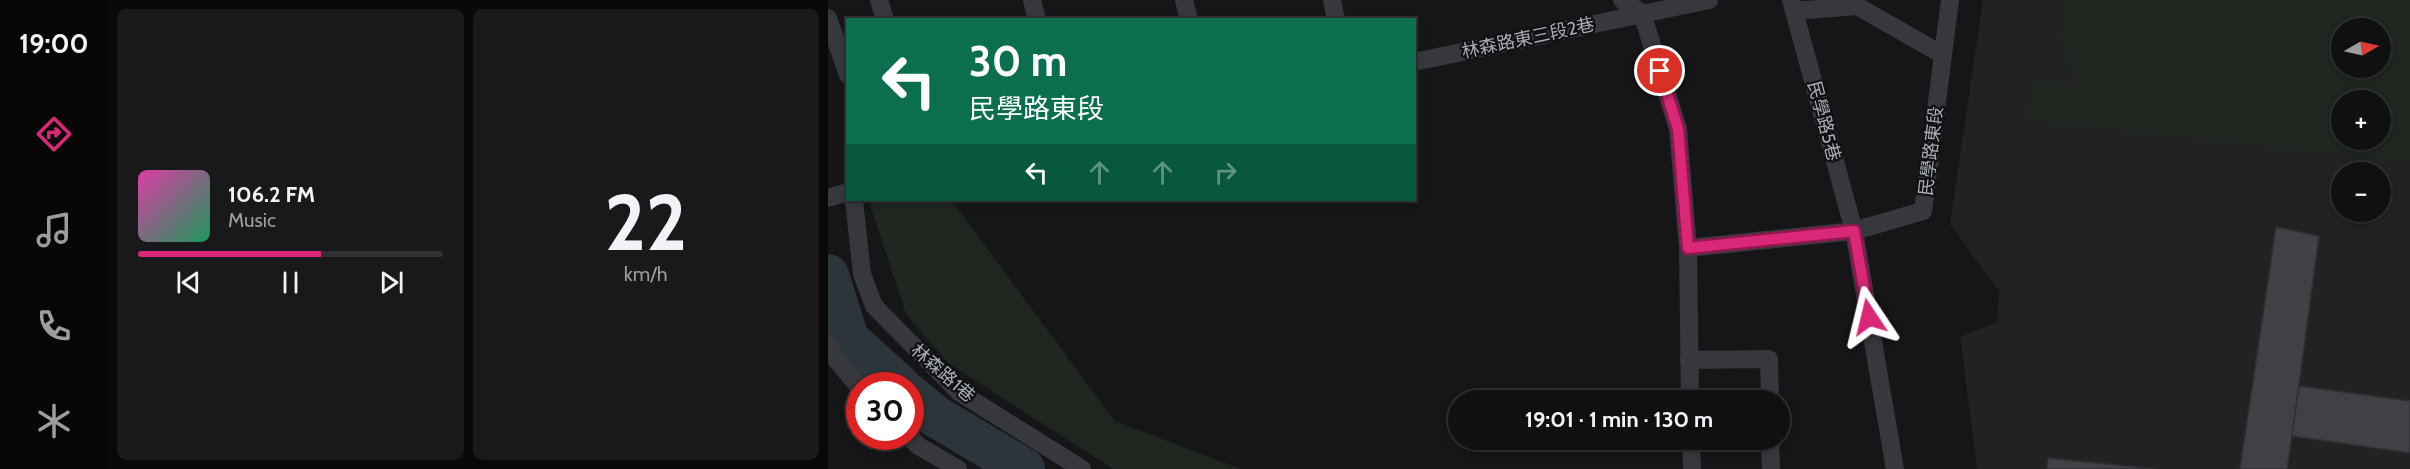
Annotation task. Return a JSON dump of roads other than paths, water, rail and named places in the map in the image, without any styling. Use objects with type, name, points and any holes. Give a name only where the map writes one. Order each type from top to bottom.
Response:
[{"type":"street","points":[[879,0],[884,18]]},
{"type":"street","points":[[1032,0],[1036,18]]},
{"type":"street","points":[[1184,0],[1188,18]]},
{"type":"street","points":[[1332,0],[1336,18]]},
{"type":"street","points":[[1622,0],[1642,13],[1678,129],[1688,248],[1690,390]]},
{"type":"street","name":"林森路東三段2巷","points":[[1416,62],[1709,0]]},
{"type":"street","points":[[1793,6],[1857,6],[1943,55],[1950,0]]},
{"type":"street","name":"民學路5巷","points":[[1793,6],[1854,231]]},
{"type":"street","points":[[828,18],[846,69]]},
{"type":"street","name":"民學路東段","points":[[1688,248],[1854,231],[1923,211],[1943,55]]},
{"type":"street","points":[[828,198],[846,193]]},
{"type":"street","name":"林森路1巷","points":[[854,201],[862,274],[874,306],[959,392],[1082,469]]},
{"type":"street","points":[[1854,231],[1895,469]]},
{"type":"street","points":[[828,344],[837,361],[846,372]]},
{"type":"street","points":[[1689,360],[1769,359],[1770,390]]},
{"type":"street","points":[[924,449],[958,469]]},
{"type":"street","points":[[1691,450],[1692,469]]},
{"type":"street","points":[[1770,450],[1771,469]]},
{"type":"waterway","points":[[828,275],[848,339],[885,372]]},
{"type":"waterway","points":[[924,407],[935,416],[1024,469]]}]
